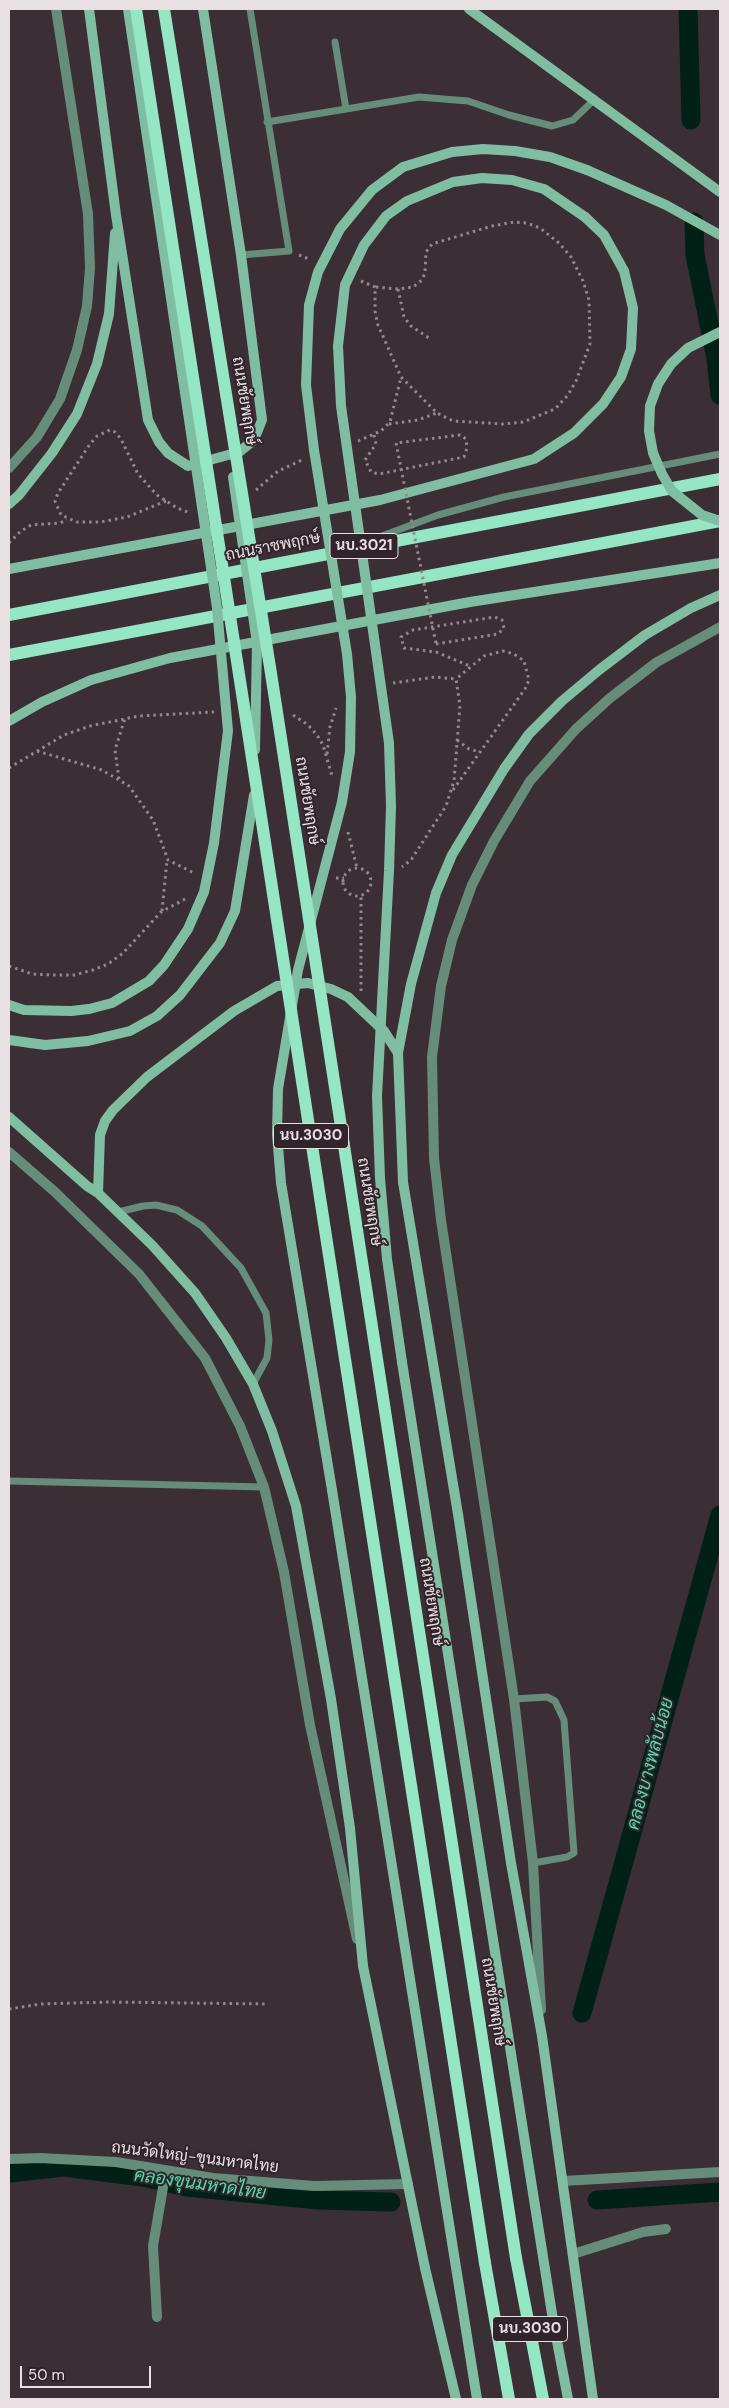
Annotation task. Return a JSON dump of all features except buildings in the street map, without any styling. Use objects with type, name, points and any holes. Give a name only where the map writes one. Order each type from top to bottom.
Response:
[{"type":"main road","points":[[89,9],[116,215],[148,420],[159,442],[168,453],[188,466],[239,452],[254,440],[262,420],[241,255],[203,9]]},
{"type":"main road","points":[[9,1005],[24,1010],[71,1011],[89,1009],[112,1003],[149,981],[164,965],[188,929],[204,892],[214,843],[228,731],[217,608],[128,9]]},
{"type":"main road","name":"นบ.3030","points":[[136,9],[485,2263],[509,2399]]},
{"type":"main road","points":[[9,1040],[45,1045],[88,1041],[130,1031],[157,1016],[180,995],[220,943],[235,910],[254,804],[257,643],[239,513],[160,9]]},
{"type":"main road","name":"ถนนชัยพฤกษ์","points":[[164,9],[270,667],[516,2258],[543,2399]]},
{"type":"main road","points":[[469,9],[595,99],[720,192]]},
{"type":"main road","points":[[477,2399],[281,1183],[277,1134],[280,1080],[298,970],[342,802],[350,752],[351,697],[347,654],[314,450],[306,385],[309,305],[318,272],[340,229],[372,190],[403,168],[452,152],[483,149],[515,150],[550,157],[587,170],[666,205],[720,235]]},
{"type":"main road","points":[[9,569],[380,500],[534,459],[574,433],[603,404],[621,378],[631,349],[633,308],[624,271],[604,235],[585,217],[544,190],[512,180],[482,178],[454,182],[407,201],[386,216],[364,245],[345,285],[338,346],[341,406],[389,743],[391,806],[389,871],[377,1096],[380,1178],[386,1250],[551,2310],[568,2399]]},
{"type":"main road","points":[[9,504],[19,495],[52,453],[77,414],[98,364],[109,314],[116,215]]},
{"type":"main road","points":[[720,332],[688,348],[671,364],[658,384],[650,406],[649,431],[653,453],[672,491],[702,515],[720,521]]},
{"type":"main road","name":"ถนนราชพฤกษ์","points":[[9,615],[720,479]]},
{"type":"main road","name":"นบ.3021","points":[[9,654],[720,521]]},
{"type":"main road","points":[[9,721],[42,702],[91,680],[170,658],[470,602],[720,563]]},
{"type":"main road","points":[[593,2399],[542,2036],[511,1863],[458,1514],[403,1182],[398,1053],[412,984],[436,893],[452,855],[504,769],[529,734],[562,701],[599,670],[645,635],[691,608],[720,595]]},
{"type":"main road","points":[[98,1192],[100,1135],[105,1121],[113,1110],[147,1077],[234,1011],[277,986],[308,983],[331,989],[348,997],[384,1031],[398,1053]]},
{"type":"main road","points":[[9,1117],[87,1186],[98,1192],[152,1245],[195,1293],[226,1338],[253,1384],[272,1431],[296,1506],[331,1699],[350,1828],[363,1966],[425,2268],[456,2399]]},
{"type":"street","points":[[9,468],[37,437],[60,399],[77,350],[87,306],[90,268],[88,214],[56,9]]},
{"type":"street","points":[[542,2036],[533,1863],[514,1698],[440,1220],[434,1158],[432,1057],[441,986],[452,940],[472,885],[494,841],[530,781],[576,729],[610,698],[657,662],[720,627]]},
{"type":"street","points":[[9,1152],[55,1192],[139,1274],[205,1358],[240,1426],[264,1487],[284,1572],[310,1725],[363,1966]]},
{"type":"street","name":"ถนนวัดใหญ่-ขุนมหาดไทย","points":[[9,2159],[40,2158],[116,2162],[165,2173],[314,2186],[408,2184]]},
{"type":"street","points":[[563,2181],[720,2172]]},
{"type":"street","points":[[157,2317],[152,2246],[165,2173]]},
{"type":"street","points":[[573,2254],[643,2232],[666,2229]]},
{"type":"lane","points":[[241,255],[289,251],[250,9]]},
{"type":"lane","points":[[334,42],[346,109]]},
{"type":"lane","points":[[267,122],[419,97],[468,101],[509,115],[552,126],[572,120],[595,99]]},
{"type":"lane","points":[[339,551],[438,516],[504,496],[720,454]]},
{"type":"lane","points":[[118,1212],[156,1205],[177,1210],[202,1226],[241,1268],[266,1313],[269,1340],[267,1358],[253,1384]]},
{"type":"lane","points":[[9,1481],[264,1487]]},
{"type":"lane","points":[[514,1698],[547,1697],[555,1701],[564,1720],[574,1853],[566,1857],[533,1863]]},
{"type":"path","points":[[358,280],[375,287],[398,289],[413,287],[422,280],[425,273],[426,252],[432,244],[492,226],[514,222],[527,223],[540,228],[559,243],[571,257],[583,281],[589,300],[590,344],[568,395],[555,409],[531,420],[503,424],[453,421],[437,414],[401,377],[378,325],[375,311],[375,287]]},
{"type":"path","points":[[289,251],[315,262]]},
{"type":"path","points":[[398,289],[404,317],[411,326],[429,338]]},
{"type":"path","points":[[388,424],[418,420],[437,414]]},
{"type":"path","points":[[374,435],[376,444],[364,460],[371,472],[378,474],[464,457],[467,448],[466,439],[460,435],[396,443],[436,644],[498,634],[504,628],[502,620],[495,617],[414,630],[401,637],[404,648],[436,652],[470,666]]},
{"type":"path","points":[[90,444],[58,493],[55,501],[61,515],[67,520],[100,522],[127,517],[166,501]]},
{"type":"path","points":[[9,543],[21,531],[31,525],[60,523],[67,520]]},
{"type":"path","points":[[391,683],[435,677],[456,679],[484,656],[503,651],[514,654],[524,661],[528,670],[529,680],[525,689],[451,792]]},
{"type":"path","points":[[395,871],[411,860],[427,838],[446,806],[451,792],[454,781],[460,706],[456,679]]},
{"type":"path","points":[[327,756],[330,727],[338,705]]},
{"type":"path","points":[[119,779],[115,750],[125,718]]},
{"type":"path","points":[[457,740],[469,749],[480,752]]},
{"type":"path","points":[[37,751],[102,770],[129,786],[153,820],[168,860],[162,912]]},
{"type":"path","points":[[168,860],[184,870],[203,876]]},
{"type":"path","points":[[357,868],[366,871],[371,879],[368,892],[361,896],[352,896],[346,890],[344,878],[349,871],[357,868]]},
{"type":"path","points":[[371,879],[379,876]]},
{"type":"path","points":[[334,878],[344,878]]},
{"type":"path","points":[[9,966],[32,974],[52,976],[74,975],[93,970],[108,964],[123,953],[162,912],[195,895]]},
{"type":"path","points":[[359,1006],[362,979],[361,896]]},
{"type":"path","points":[[9,2009],[41,2004],[109,2002],[268,2004]]},
{"type":"waterway","name":"คลองบางพลับน้อย","points":[[688,9],[691,120]]},
{"type":"waterway","name":"คลองบางพลับน้อย","points":[[694,222],[695,255],[716,358],[720,395]]},
{"type":"waterway","name":"คลองบางพลับน้อย","points":[[582,2013],[720,1515]]},
{"type":"waterway","name":"คลองขุนมหาดไทย","points":[[9,2173],[64,2167],[143,2177],[187,2187],[318,2200],[391,2202]]},
{"type":"waterway","name":"คลองขุนมหาดไทย","points":[[597,2200],[720,2192]]}]
